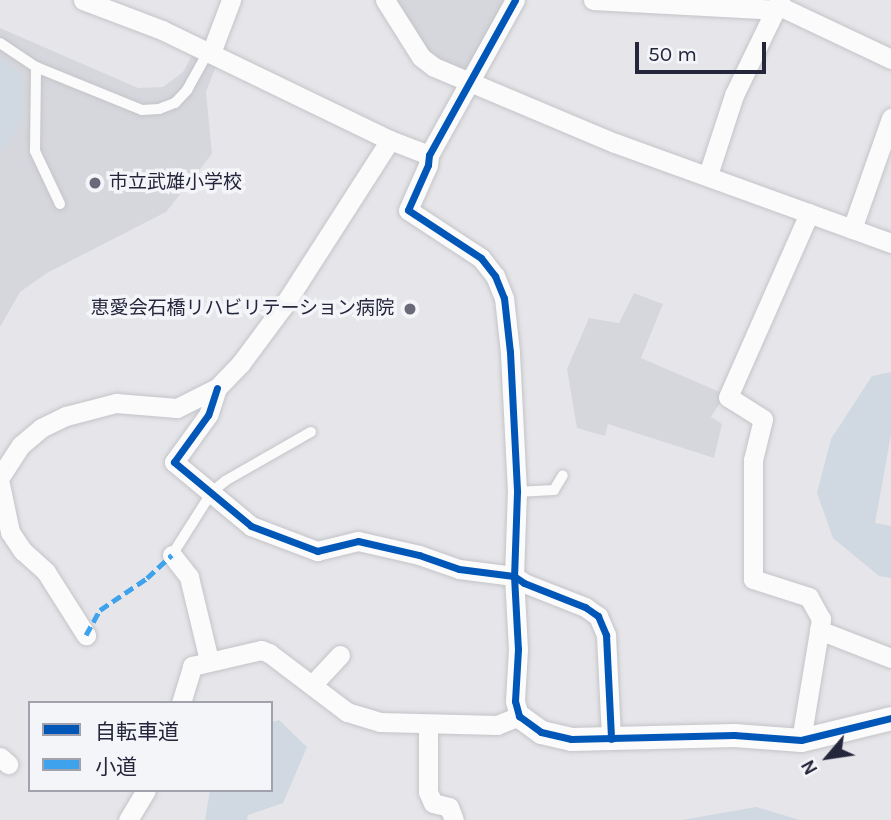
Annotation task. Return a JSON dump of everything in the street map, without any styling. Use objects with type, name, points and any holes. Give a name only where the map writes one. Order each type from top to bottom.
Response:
[{"type":"street","points":[[85,0],[211,53],[390,140],[429,155]]},
{"type":"street","points":[[211,53],[231,0]]},
{"type":"street","points":[[385,0],[421,57],[434,67],[615,143],[891,243]]},
{"type":"street","points":[[515,0],[467,82],[429,155],[428,165],[408,210],[481,258],[495,276],[504,298],[510,352],[517,492],[514,576],[518,649],[514,701],[519,716],[541,732],[571,740],[734,735],[801,740],[891,718]]},
{"type":"street","points":[[593,0],[777,5],[891,59]]},
{"type":"street","points":[[708,175],[734,95],[777,5]]},
{"type":"street","points":[[852,229],[891,118]]},
{"type":"street","points":[[0,477],[21,445],[41,428],[66,416],[116,403],[177,408],[217,388],[241,363],[284,305],[372,173],[390,140]]},
{"type":"street","points":[[801,740],[821,619],[809,597],[753,579],[753,460],[763,419],[728,397],[809,212]]},
{"type":"street","points":[[217,388],[208,415],[174,462],[250,526],[317,551],[358,541],[419,555],[459,569],[514,576],[524,583],[585,607],[598,616],[606,635],[611,739]]},
{"type":"street","points":[[0,484],[10,532],[23,551],[46,572],[86,635]]},
{"type":"street","points":[[172,555],[189,578],[209,660]]},
{"type":"street","points":[[819,630],[891,658]]},
{"type":"street","points":[[182,701],[192,666],[261,650],[347,712],[380,722],[497,725],[519,716]]},
{"type":"street","points":[[312,685],[340,655]]},
{"type":"street","points":[[428,723],[428,792],[433,803],[449,807],[454,820]]},
{"type":"street","points":[[128,820],[145,792]]},
{"type":"lane","points":[[0,43],[36,67],[142,110],[159,109],[175,103],[187,90],[211,53]]},
{"type":"lane","points":[[36,67],[35,151],[60,204]]},
{"type":"lane","points":[[172,555],[212,492],[225,481],[311,432]]},
{"type":"lane","points":[[517,492],[554,490],[563,475]]},
{"type":"shaded area","points":[[394,0],[509,0],[468,68],[457,70],[424,49]]},
{"type":"shaded area","name":"市立武雄小学校","points":[[0,28],[138,88],[163,87],[183,72],[193,54],[216,66],[206,92],[212,154],[166,212],[47,273],[20,292],[0,327]]},
{"type":"shaded area","points":[[0,56],[22,76],[22,120],[4,150],[0,151]]},
{"type":"shaded area","points":[[634,293],[663,304],[641,358],[722,393],[722,400],[711,417],[722,424],[714,458],[608,424],[605,436],[577,428],[567,369],[589,318],[619,323]]},
{"type":"shaded area","points":[[891,372],[891,435],[875,523],[891,526],[891,578],[879,576],[833,538],[817,493],[831,439],[872,376]]},
{"type":"shaded area","points":[[279,720],[307,747],[283,803],[248,815],[247,820],[205,820],[210,792],[273,792],[273,722]]},
{"type":"shaded area","points":[[756,807],[800,820],[682,820]]},
{"type":"marked path","points":[[86,635],[100,610],[147,578],[172,555]]},
{"type":"cycle path","points":[[515,0],[429,155],[428,165],[408,210],[481,258],[495,276],[504,298],[510,352],[517,492],[514,576],[518,649],[515,701],[519,716],[541,732],[571,739],[734,735],[801,740],[891,718]]},
{"type":"cycle path","points":[[217,388],[208,415],[174,462],[251,526],[317,551],[358,541],[419,555],[459,569],[514,576],[524,583],[585,607],[598,616],[606,635],[611,739]]},
{"type":"place","name":"市立武雄小学校","points":[[95,183]]},
{"type":"place","name":"恵愛会石橋リハビリテーション病院","points":[[410,309]]}]
